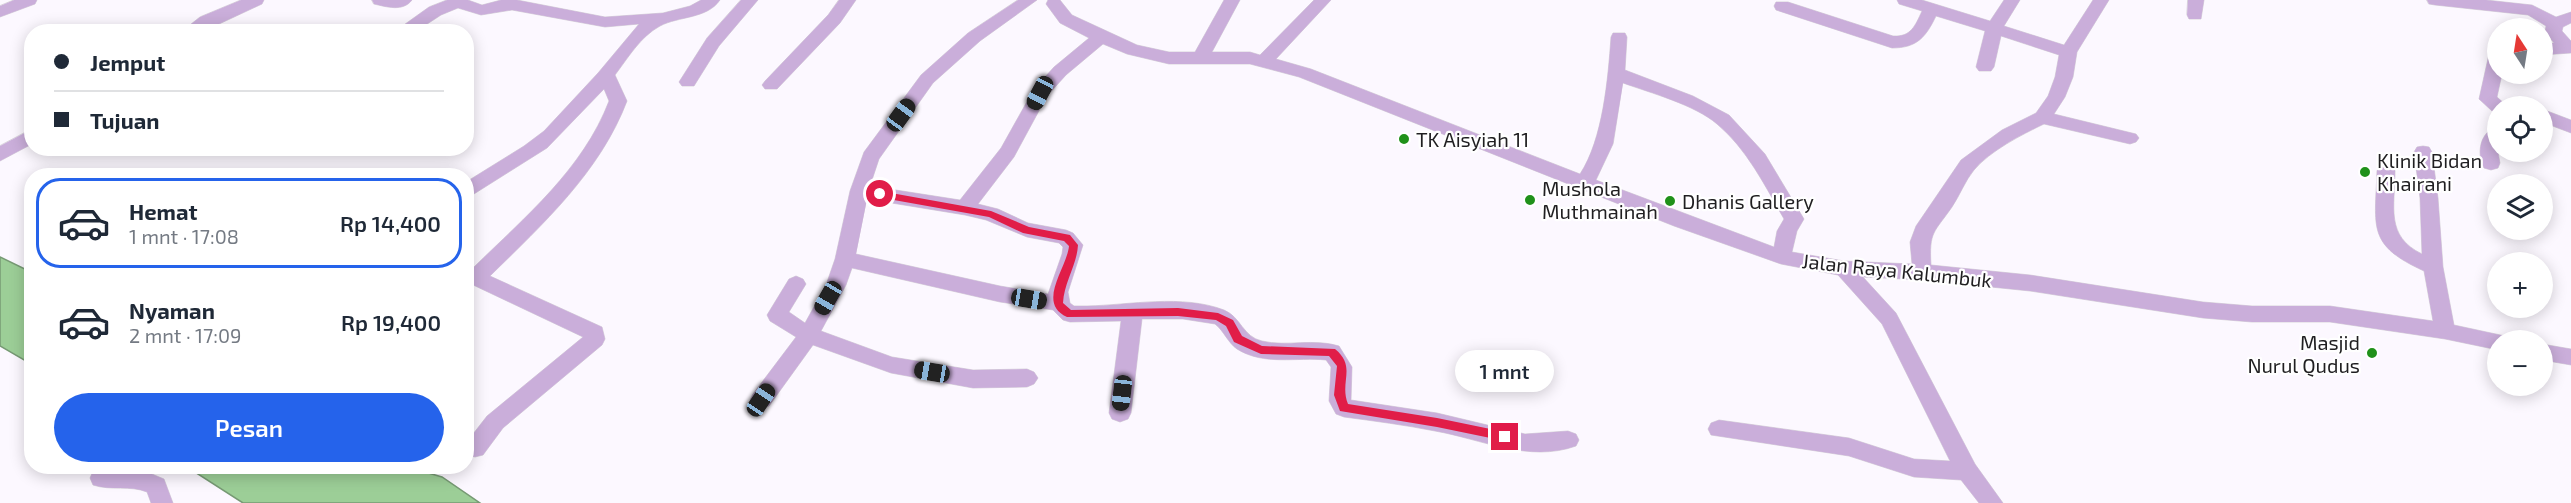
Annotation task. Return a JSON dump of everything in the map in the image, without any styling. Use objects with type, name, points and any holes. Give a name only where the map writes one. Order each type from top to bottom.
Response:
[{"type":"street","points":[[0,12],[29,0]]},
{"type":"street","points":[[201,24],[256,0]]},
{"type":"street","points":[[380,0],[396,3],[404,0]]},
{"type":"street","points":[[415,24],[435,11],[457,2],[481,9],[511,2],[605,22],[661,17],[693,11],[712,0]]},
{"type":"street","points":[[687,82],[713,42],[750,0]]},
{"type":"street","points":[[771,86],[834,19],[848,0]]},
{"type":"street","points":[[761,400],[808,335],[836,285],[859,190],[870,157],[927,79],[974,37],[1029,0]]},
{"type":"street","points":[[1200,58],[1232,0]]},
{"type":"street","points":[[1265,60],[1323,0]]},
{"type":"street","points":[[1905,0],[2068,52]]},
{"type":"street","points":[[1985,67],[1995,27],[2012,0]]},
{"type":"street","points":[[1922,272],[1920,242],[1926,226],[1945,202],[1968,165],[2008,134],[2042,117],[2056,97],[2064,77],[2068,52],[2101,0]]},
{"type":"street","points":[[2435,0],[2526,5],[2555,24]]},
{"type":"street","name":"Jalan Raya Kalumbuk","points":[[1052,1],[1066,19],[1133,50],[1169,58],[1234,57],[1265,60],[1305,73],[1681,221],[1781,257],[1844,268],[1922,272],[2030,283],[2203,310],[2252,314],[2330,314],[2445,331],[2487,340]]},
{"type":"street","points":[[1782,6],[1892,42],[1908,43],[1915,40],[1931,9]]},
{"type":"street","points":[[474,186],[533,150],[552,134],[643,29],[661,17]]},
{"type":"street","points":[[2555,24],[2571,17]]},
{"type":"street","points":[[2553,49],[2566,46],[2553,32],[2555,24]]},
{"type":"street","points":[[965,208],[1008,153],[1040,93],[1060,71],[1101,37]]},
{"type":"street","points":[[1585,182],[1604,150],[1617,74],[1619,37]]},
{"type":"street","points":[[476,448],[495,422],[596,339],[595,333],[478,279],[481,272],[532,222],[603,137],[618,101],[606,74]]},
{"type":"street","points":[[1617,74],[1705,108],[1723,119],[1759,159],[1794,219],[1787,231],[1781,257]]},
{"type":"street","points":[[2042,117],[2130,138]]},
{"type":"street","points":[[2553,120],[2571,127]]},
{"type":"street","points":[[0,155],[24,140]]},
{"type":"street","points":[[2423,152],[2429,198],[2433,267],[2445,331]]},
{"type":"street","points":[[2386,171],[2385,214],[2389,237],[2395,246],[2433,267]]},
{"type":"street","points":[[859,190],[991,214],[1027,230],[1066,238],[1074,245],[1073,254],[1059,290],[1058,303],[1064,311],[1070,314],[1178,312],[1218,316],[1229,323],[1238,339],[1261,350],[1332,352],[1339,357],[1343,366],[1339,395],[1344,408],[1437,422],[1525,443],[1568,440]]},
{"type":"street","points":[[844,259],[1000,294],[1058,303]]},
{"type":"street","points":[[1844,268],[1889,319],[1967,471],[1992,503]]},
{"type":"street","points":[[796,285],[777,315],[808,335],[891,365],[973,379],[1027,378]]},
{"type":"street","points":[[1120,413],[1132,314]]},
{"type":"street","points":[[2553,354],[2571,357]]},
{"type":"street","points":[[1719,429],[1849,447],[1914,468],[1967,471]]},
{"type":"street","points":[[101,478],[140,479],[156,486],[162,503]]},
{"type":"shaded area","points":[[0,257],[24,269],[24,360],[0,346]]},
{"type":"shaded area","points":[[198,474],[432,474],[442,477],[480,503],[243,503]]},
{"type":"place","name":"TK Aisyiah 11","points":[[1404,139]]},
{"type":"place","name":"Klinik Bidan Khairani","points":[[2365,172]]},
{"type":"place","name":"Mushola Muthmainah","points":[[1530,200]]},
{"type":"place","name":"Dhanis Gallery","points":[[1670,201]]},
{"type":"place","name":"Masjid Nurul Qudus","points":[[2372,353]]},
{"type":"route","points":[[880,194],[991,214],[1027,230],[1066,238],[1074,245],[1073,254],[1059,290],[1058,303],[1064,311],[1070,314],[1178,312],[1218,316],[1229,323],[1238,339],[1261,350],[1322,350],[1332,352],[1339,357],[1343,366],[1339,395],[1344,408],[1437,422],[1505,437]]}]
